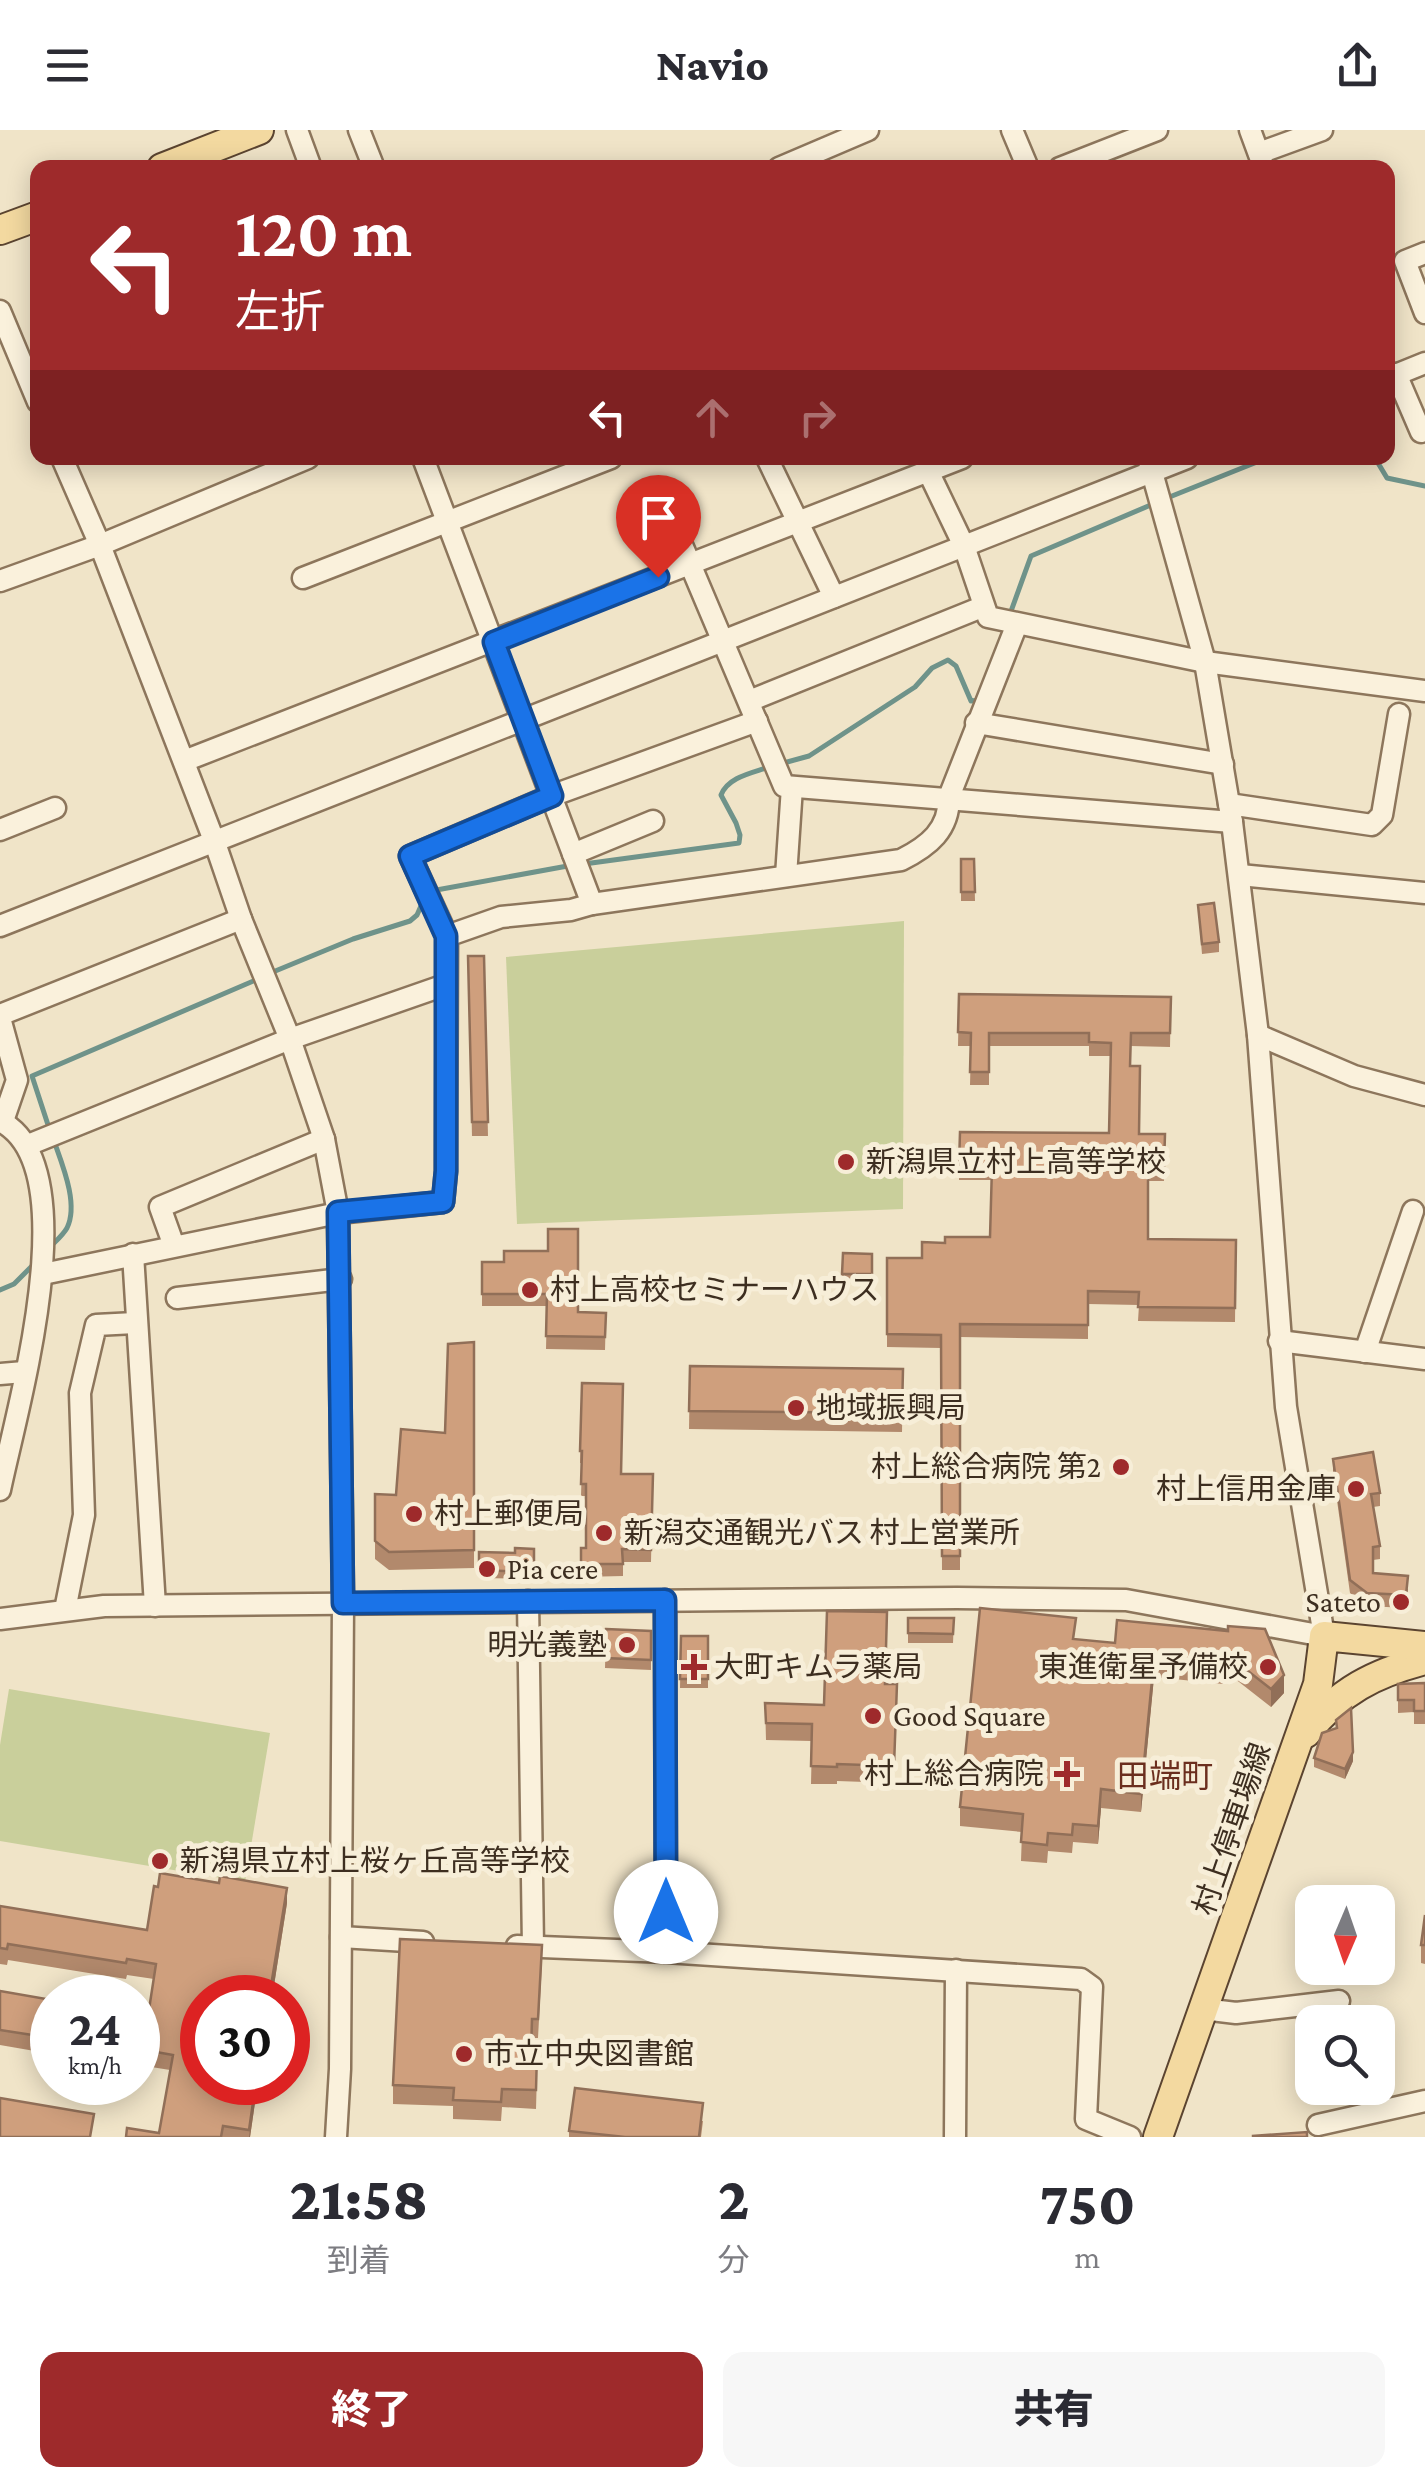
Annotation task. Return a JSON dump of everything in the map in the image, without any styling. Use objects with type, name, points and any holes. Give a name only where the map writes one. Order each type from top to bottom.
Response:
[{"type":"main road","points":[[181,160],[248,132]]},
{"type":"main road","points":[[0,230],[30,219]]},
{"type":"main road","points":[[1324,1636],[1425,1646]]},
{"type":"main road","name":"村上停車場線","points":[[1158,2137],[1318,1684],[1324,1636]]},
{"type":"main road","points":[[1296,1746],[1336,1699],[1388,1670],[1425,1660]]},
{"type":"street","points":[[297,130],[308,160]]},
{"type":"street","points":[[359,130],[371,160]]},
{"type":"street","points":[[798,160],[868,130]]},
{"type":"street","points":[[1012,130],[1025,160]]},
{"type":"street","points":[[1080,160],[1157,130]]},
{"type":"street","points":[[1250,130],[1262,160],[1322,130]]},
{"type":"street","points":[[1425,252],[1405,261],[1425,314]]},
{"type":"street","points":[[0,311],[30,383]]},
{"type":"street","points":[[1395,375],[1425,362]]},
{"type":"street","points":[[1395,382],[1420,432]]},
{"type":"street","points":[[65,465],[100,546],[290,1039],[324,1138],[338,1212],[343,1603],[336,2137]]},
{"type":"street","points":[[0,581],[100,546],[264,465]]},
{"type":"street","points":[[426,465],[592,904]]},
{"type":"street","points":[[303,578],[593,465]]},
{"type":"street","points":[[770,465],[834,598]]},
{"type":"street","points":[[184,761],[944,465]]},
{"type":"street","points":[[0,926],[964,546],[1149,465]]},
{"type":"street","points":[[0,1620],[65,1610],[155,1606],[1126,1600],[1324,1636],[1286,1408],[1258,1035],[1231,813],[1205,662],[1151,465]]},
{"type":"street","points":[[928,471],[964,546],[988,618],[1205,662],[1425,692]]},
{"type":"street","points":[[663,500],[784,786],[1372,825],[1382,815],[1400,714]]},
{"type":"street","points":[[43,1274],[338,1212],[443,1202],[446,936],[410,856],[753,711],[982,607]]},
{"type":"street","points":[[446,936],[501,916],[571,910],[901,860],[927,847],[949,815],[949,797],[1017,624]]},
{"type":"street","points":[[976,723],[1222,764]]},
{"type":"street","points":[[786,876],[792,787]]},
{"type":"street","points":[[0,830],[54,808]]},
{"type":"street","points":[[573,854],[653,821]]},
{"type":"street","points":[[1240,875],[1425,894]]},
{"type":"street","points":[[0,1490],[43,1274],[45,1211],[28,1145],[2,1121],[17,1080],[0,1017],[241,918]]},
{"type":"street","points":[[28,1145],[290,1039],[445,984]]},
{"type":"street","points":[[1258,1035],[1354,1076],[1425,1095]]},
{"type":"street","points":[[174,1246],[160,1207],[324,1138]]},
{"type":"street","points":[[1365,1352],[1413,1211]]},
{"type":"street","points":[[133,1254],[155,1606]]},
{"type":"street","points":[[177,1298],[341,1279]]},
{"type":"street","points":[[65,1610],[84,1515],[80,1393],[96,1325],[135,1323]]},
{"type":"street","points":[[1279,1341],[1425,1359]]},
{"type":"street","points":[[0,1374],[24,1372]]},
{"type":"street","points":[[665,1600],[666,1952]]},
{"type":"street","points":[[528,1601],[534,1947]]},
{"type":"street","points":[[341,1937],[437,1942]]},
{"type":"street","points":[[495,1945],[1081,1979],[1092,1987],[1086,2119],[1130,2137]]},
{"type":"street","points":[[955,2137],[956,1970]]},
{"type":"street","points":[[1203,2009],[1236,2012],[1339,2001]]},
{"type":"street","points":[[1318,2125],[1425,2100]]},
{"type":"green space","points":[[904,921],[903,1209],[517,1224],[506,957]]},
{"type":"green space","points":[[9,1689],[270,1733],[245,1882],[0,1841],[0,1745]]},
{"type":"building","points":[[961,859],[974,859],[975,892],[961,892]]},
{"type":"building","points":[[1214,903],[1219,942],[1202,944],[1198,905]]},
{"type":"building","points":[[468,956],[484,956],[488,1122],[472,1122]]},
{"type":"building","points":[[959,994],[1171,997],[1170,1033],[1131,1033],[1130,1066],[1140,1066],[1139,1134],[1165,1134],[1164,1167],[1148,1167],[1148,1239],[1236,1240],[1235,1308],[1138,1307],[1139,1292],[1088,1291],[1088,1325],[960,1324],[960,1556],[942,1556],[941,1335],[887,1334],[887,1258],[922,1258],[922,1242],[945,1243],[945,1237],[990,1237],[992,1166],[959,1166],[960,1132],[1109,1133],[1111,1043],[1089,1042],[1089,1033],[989,1033],[989,1072],[970,1072],[971,1033],[958,1032]]},
{"type":"building","points":[[548,1229],[578,1229],[578,1312],[606,1313],[605,1337],[546,1336],[547,1294],[482,1294],[482,1262],[504,1262],[504,1251],[548,1251]]},
{"type":"building","points":[[843,1253],[872,1254],[872,1274],[842,1274]]},
{"type":"building","points":[[474,1342],[474,1550],[389,1552],[375,1541],[375,1494],[396,1495],[401,1429],[445,1433],[448,1344]]},
{"type":"building","points":[[690,1366],[903,1369],[902,1413],[689,1411]]},
{"type":"building","points":[[582,1383],[623,1384],[621,1474],[653,1474],[651,1550],[622,1549],[623,1564],[581,1564],[581,1548],[586,1548],[586,1484],[581,1484],[580,1451]]},
{"type":"building","points":[[1373,1452],[1380,1493],[1371,1494],[1380,1546],[1373,1547],[1373,1573],[1408,1576],[1406,1595],[1367,1593],[1350,1580],[1333,1459]]},
{"type":"building","points":[[515,1548],[534,1549],[534,1572],[479,1570],[479,1552],[515,1553]]},
{"type":"building","name":"村上総合病院","points":[[980,1608],[1076,1618],[1073,1639],[1115,1643],[1117,1620],[1228,1631],[1228,1626],[1265,1629],[1284,1675],[1271,1689],[1225,1653],[1223,1666],[1154,1659],[1141,1794],[1101,1789],[1098,1826],[1073,1824],[1072,1835],[1048,1833],[1047,1845],[1021,1842],[1023,1814],[960,1807]]},
{"type":"building","points":[[827,1611],[887,1612],[885,1684],[897,1684],[894,1766],[811,1766],[812,1724],[766,1723],[765,1703],[824,1705]]},
{"type":"building","points":[[908,1618],[954,1618],[953,1634],[908,1633]]},
{"type":"building","points":[[606,1629],[651,1631],[651,1660],[605,1658]]},
{"type":"building","name":"大町キムラ薬局","points":[[681,1636],[708,1636],[708,1679],[680,1679]]},
{"type":"building","points":[[1425,1683],[1425,1711],[1414,1711],[1414,1700],[1398,1700],[1398,1684]]},
{"type":"building","points":[[1351,1708],[1353,1752],[1345,1769],[1314,1758],[1322,1733],[1337,1728],[1336,1720]]},
{"type":"building","points":[[160,1873],[219,1883],[220,1876],[287,1888],[273,1975],[180,1975],[180,2105],[253,2105],[249,2130],[223,2126],[221,2137],[126,2137],[127,2128],[159,2133],[173,2055],[160,2053],[160,1975],[154,1975],[156,1964],[127,1959],[126,1963],[8,1944],[7,1949],[0,1948],[0,1906],[147,1930],[154,1886],[158,1887]]},
{"type":"building","name":"市立中央図書館","points":[[400,1939],[542,1945],[538,2019],[532,2019],[531,2053],[537,2053],[536,2090],[502,2089],[501,2102],[453,2100],[454,2088],[393,2085]]},
{"type":"building","points":[[0,1991],[30,1996],[30,2035],[0,2030]]},
{"type":"building","points":[[575,2088],[703,2103],[699,2137],[625,2137],[569,2131]]},
{"type":"building","points":[[0,2098],[94,2114],[90,2137],[0,2137]]},
{"type":"building","points":[[1307,2132],[1307,2137],[1253,2137],[1253,2136]]},
{"type":"waterway","points":[[1167,498],[1250,465]]},
{"type":"waterway","points":[[1379,465],[1387,478],[1425,486]]},
{"type":"waterway","points":[[1010,614],[1031,556],[1153,504]]},
{"type":"waterway","points":[[780,764],[809,756],[915,687],[932,668],[948,660],[956,666],[971,701],[980,700]]},
{"type":"waterway","points":[[584,864],[739,843],[736,823],[721,795],[735,780],[769,767]]},
{"type":"waterway","points":[[431,891],[573,865]]},
{"type":"waterway","points":[[268,974],[353,939],[410,921],[424,899]]},
{"type":"waterway","points":[[50,1131],[32,1076],[258,979]]},
{"type":"waterway","points":[[51,1246],[67,1228],[71,1208],[54,1141]]},
{"type":"waterway","points":[[0,1290],[14,1284],[33,1265]]},
{"type":"place","name":"新潟県立村上高等学校","points":[[846,1162]]},
{"type":"place","name":"村上高校セミナーハウス","points":[[530,1290]]},
{"type":"place","name":"地域振興局","points":[[796,1408]]},
{"type":"place","name":"村上総合病院 第2","points":[[1121,1467]]},
{"type":"place","name":"村上信用金庫","points":[[1356,1489]]},
{"type":"place","name":"村上郵便局","points":[[414,1514]]},
{"type":"place","name":"新潟交通観光バス 村上営業所","points":[[604,1533]]},
{"type":"place","name":"Pia cere","points":[[487,1569]]},
{"type":"place","name":"Sateto","points":[[1401,1602]]},
{"type":"place","name":"明光義塾","points":[[627,1645]]},
{"type":"place","name":"大町キムラ薬局","points":[[694,1667]]},
{"type":"place","name":"東進衛星予備校","points":[[1268,1667]]},
{"type":"place","name":"Good Square","points":[[873,1716]]},
{"type":"place","name":"村上総合病院","points":[[1067,1774]]},
{"type":"place","name":"新潟県立村上桜ヶ丘高等学校","points":[[160,1861]]},
{"type":"place","name":"市立中央図書館","points":[[464,2054]]},
{"type":"district","name":"田端町","points":[[1165,1776]]},
{"type":"route","points":[[658,577],[494,642],[552,796],[410,856],[446,936],[443,1202],[338,1212],[343,1603],[665,1600],[666,1912]]}]
